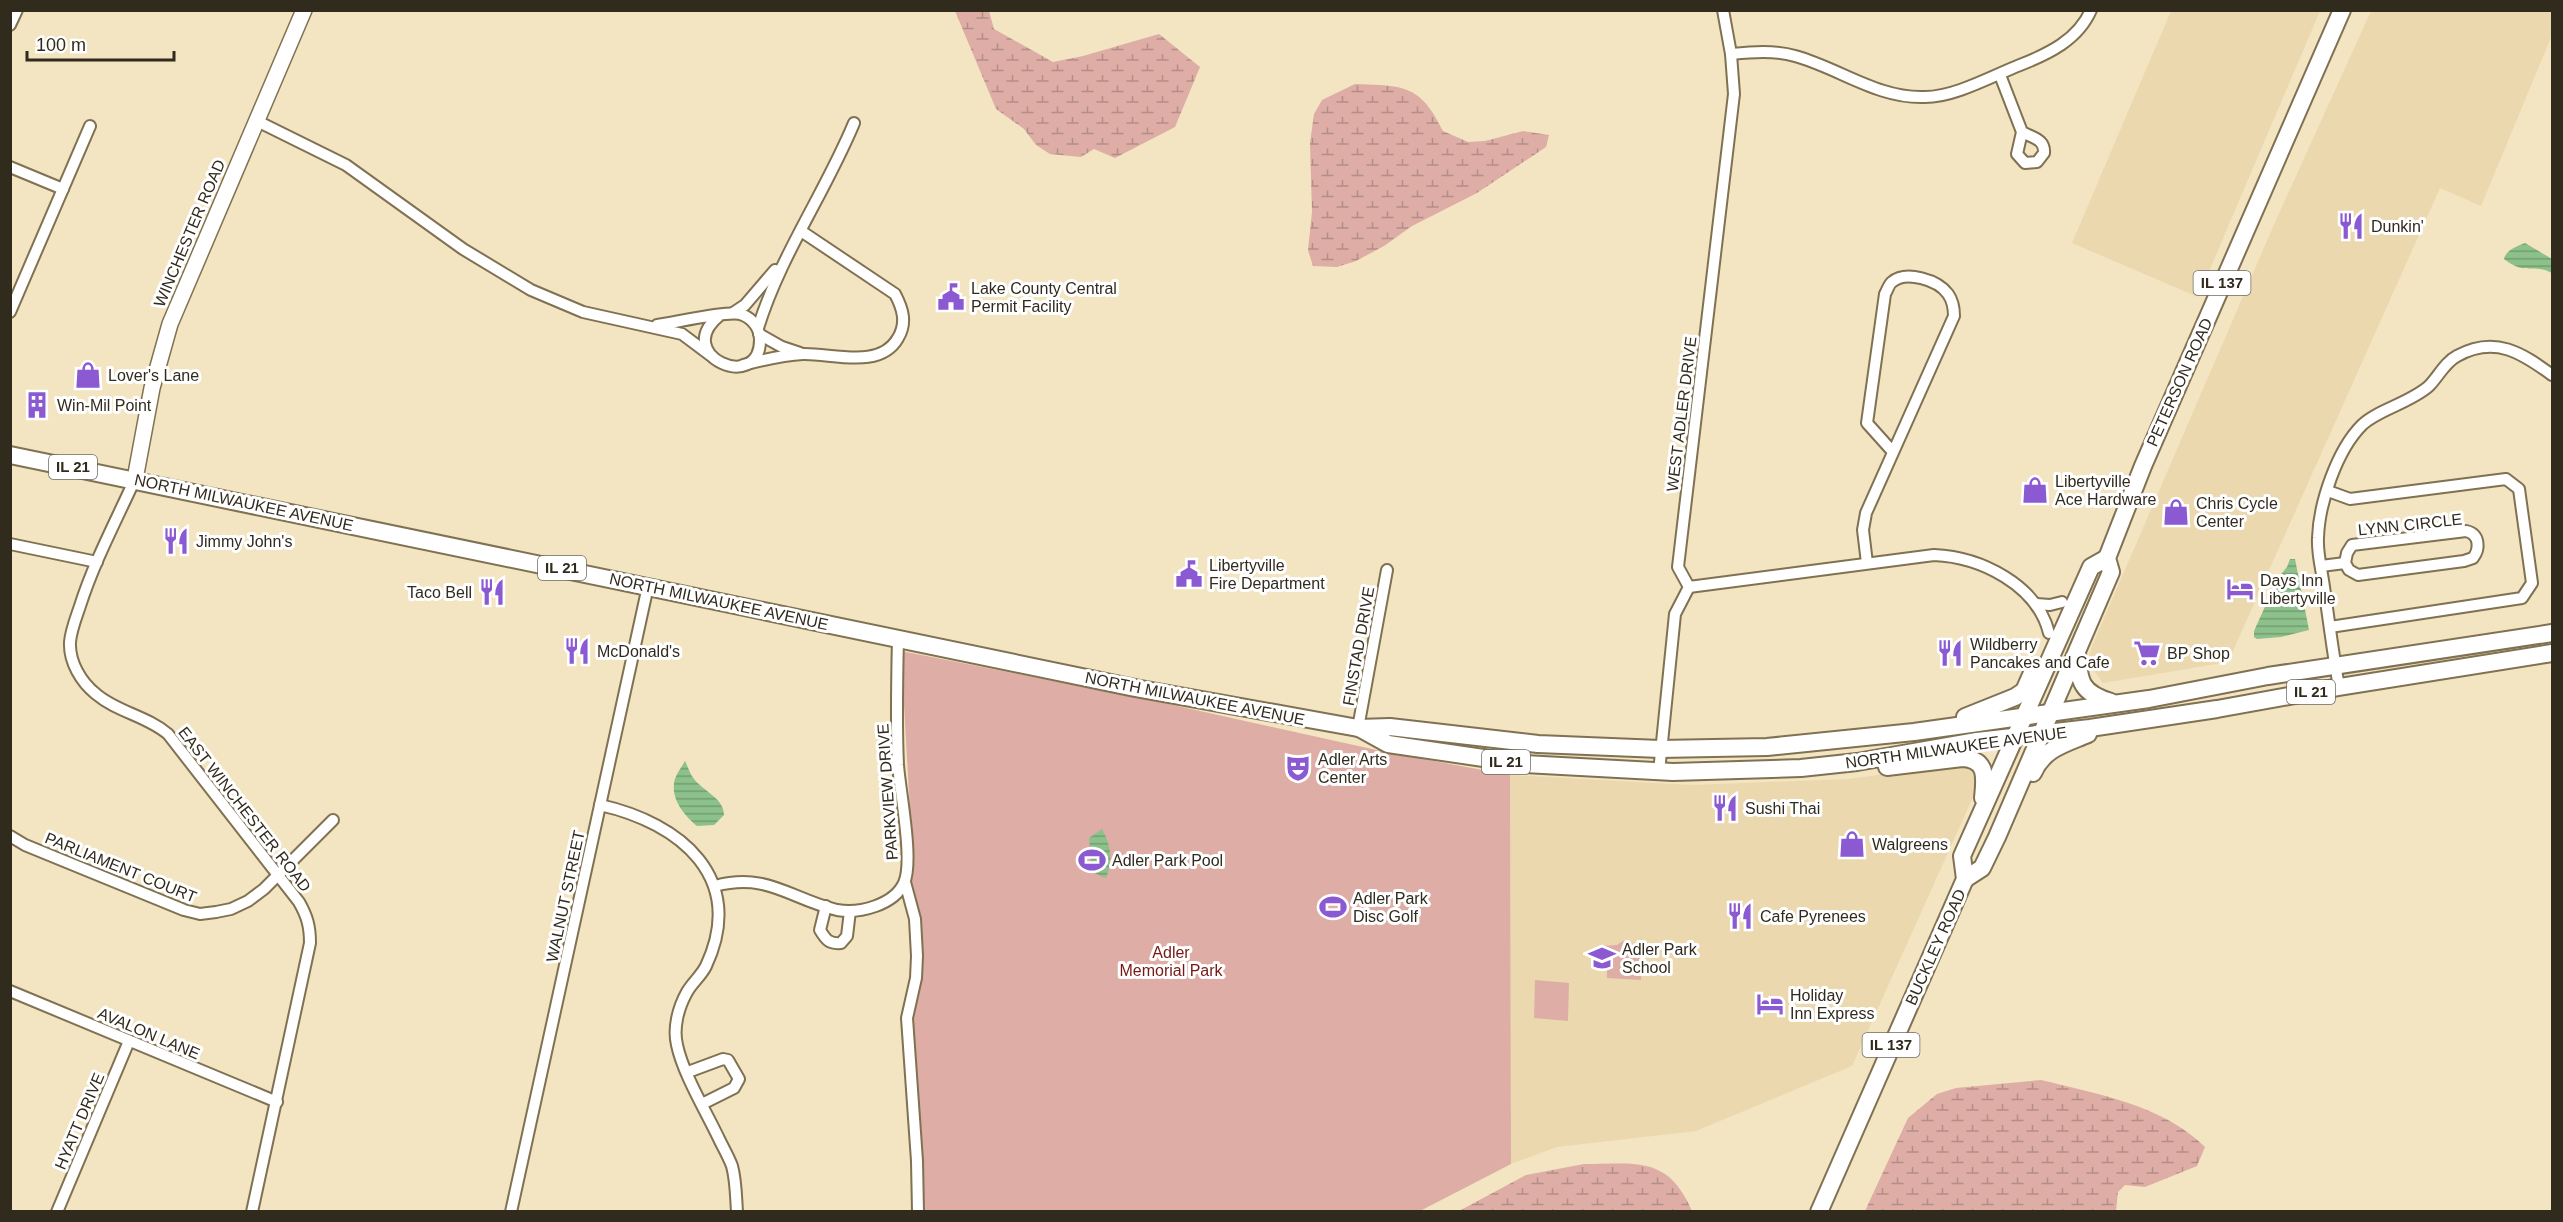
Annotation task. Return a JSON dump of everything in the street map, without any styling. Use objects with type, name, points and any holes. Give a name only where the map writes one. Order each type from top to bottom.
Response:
[{"type":"main road","name":"WINCHESTER ROAD","points":[[135,479],[152,388],[170,324],[304,10]]},
{"type":"main road","name":"PETERSON ROAD","points":[[1965,879],[1982,868],[1997,837],[2111,572],[2107,558],[2147,455],[2342,10]]},
{"type":"main road","name":"NORTH MILWAUKEE AVENUE","points":[[10,454],[1137,688],[1359,728],[1390,727],[1538,744],[1660,749],[1767,747],[1959,726],[2149,699],[2268,676],[2553,633]]},
{"type":"main road","name":"PETERSON ROAD","points":[[2026,715],[2091,567],[2107,558]]},
{"type":"main road","points":[[1959,726],[1964,718],[2012,700],[2024,691],[2064,598],[2080,589]]},
{"type":"main road","points":[[2077,649],[2079,678],[2084,688],[2097,698],[2115,703]]},
{"type":"main road","name":"NORTH MILWAUKEE AVENUE","points":[[1359,728],[1388,744],[1486,760],[1659,771],[1742,771],[1839,765],[2108,725],[2553,653]]},
{"type":"main road","name":"BUCKLEY ROAD","points":[[1819,1212],[1965,879],[1962,856],[2026,715]]},
{"type":"main road","points":[[1997,837],[2009,830],[2043,756],[2054,748],[2108,725]]},
{"type":"main road","points":[[1839,765],[1864,770],[1962,758],[1972,760],[1981,764],[1985,777],[1978,821]]},
{"type":"street","points":[[10,25],[17,10]]},
{"type":"street","name":"WEST ADLER DRIVE","points":[[1689,587],[1678,567],[1734,94],[1724,10]]},
{"type":"street","points":[[1731,54],[1765,51],[1795,56],[1884,92],[1904,97],[1936,96],[2000,75],[2056,49],[2074,34],[2091,10]]},
{"type":"street","points":[[2000,75],[2022,132]]},
{"type":"street","points":[[257,121],[318,149],[346,165],[463,249],[531,290],[583,312],[682,333],[725,366],[803,354],[871,357],[885,352],[895,343],[902,331],[904,319],[902,306],[896,294],[801,231]]},
{"type":"street","points":[[743,365],[756,354],[760,346],[759,331],[768,295],[838,163],[854,123]]},
{"type":"street","points":[[10,312],[90,126]]},
{"type":"street","points":[[10,167],[63,189]]},
{"type":"street","points":[[733,313],[745,306],[792,249]]},
{"type":"street","points":[[1867,563],[1863,530],[1866,513],[1954,316],[1953,304],[1947,292],[1938,285],[1917,277],[1903,277],[1892,282],[1885,294],[1868,423],[1893,452]]},
{"type":"street","points":[[648,326],[733,313],[746,315],[759,331],[782,347],[803,354]]},
{"type":"street","points":[[710,356],[705,338],[708,329],[720,315]]},
{"type":"street","points":[[2339,687],[2318,540],[2320,513],[2338,462],[2350,439],[2364,423],[2408,401],[2429,385],[2439,371],[2457,356],[2487,347],[2506,348],[2525,355],[2553,375]]},
{"type":"street","name":"EAST WINCHESTER ROAD","points":[[135,479],[84,595],[70,643],[72,658],[78,674],[97,696],[157,724],[168,734],[299,902],[308,917],[310,929],[310,943],[252,1212]]},
{"type":"street","points":[[2328,491],[2350,499],[2506,480],[2519,489],[2532,583],[2522,598],[2330,627]]},
{"type":"street","name":"LYNN CIRCLE","points":[[2466,531],[2472,532],[2477,537],[2478,552],[2473,558],[2464,561],[2358,574],[2349,570],[2345,563],[2352,545],[2466,531]]},
{"type":"street","points":[[10,544],[97,562]]},
{"type":"street","points":[[1659,771],[1675,614],[1689,587],[1934,555],[1951,556],[2013,581],[2036,604],[2046,619],[2049,633]]},
{"type":"street","name":"LYNN CIRCLE","points":[[2321,566],[2345,563]]},
{"type":"street","name":"FINSTAD DRIVE","points":[[1359,728],[1387,570]]},
{"type":"street","name":"WALNUT STREET","points":[[511,1212],[648,586]]},
{"type":"street","points":[[2036,604],[2050,605],[2062,602]]},
{"type":"street","name":"PARKVIEW DRIVE","points":[[715,886],[734,881],[754,882],[781,888],[826,906],[859,911],[884,902],[900,890],[907,873],[907,850],[898,766],[898,638]]},
{"type":"street","points":[[600,805],[644,818],[685,842],[702,863],[715,886],[718,925],[715,940],[704,969],[687,992],[676,1022],[677,1046],[732,1166],[737,1212]]},
{"type":"street","name":"PARLIAMENT COURT","points":[[10,836],[26,845],[157,900],[200,914],[231,909],[248,901],[264,889],[333,820]]},
{"type":"street","points":[[904,882],[915,919],[917,956],[916,978],[907,1018],[917,1161],[918,1212]]},
{"type":"street","points":[[826,906],[820,930],[825,939],[833,944],[841,943],[847,936],[850,910]]},
{"type":"street","name":"AVALON LANE","points":[[10,991],[277,1102]]},
{"type":"street","name":"HYATT DRIVE","points":[[57,1212],[129,1041]]},
{"type":"street","points":[[687,1072],[723,1059],[728,1060],[735,1069],[739,1079],[734,1088],[702,1104]]},
{"type":"shaded area","points":[[2171,11],[2320,11],[2198,297],[2072,243]]},
{"type":"shaded area","points":[[2371,11],[2552,11],[2552,35],[2481,206],[2440,188],[2228,662],[2103,683],[2088,663],[2092,646],[2276,220]]},
{"type":"shaded area","points":[[2525,243],[2552,259],[2552,273],[2518,267],[2504,259],[2509,251]]},
{"type":"shaded area","points":[[2290,559],[2295,559],[2309,630],[2281,637],[2257,639],[2254,637],[2254,631],[2278,578]]},
{"type":"shaded area","points":[[685,761],[694,779],[721,804],[724,815],[714,825],[697,826],[677,802],[674,781]]},
{"type":"shaded area","points":[[1960,764],[1972,770],[1978,786],[1852,1066],[1696,1131],[1557,1147],[1511,1164],[1510,775],[1692,785],[1848,779]]},
{"type":"shaded area","name":"Adler Park Pool","points":[[1102,829],[1110,853],[1110,865],[1106,878],[1092,872],[1089,838]]},
{"type":"green space","points":[[955,11],[989,11],[994,29],[1053,62],[1083,56],[1159,34],[1200,67],[1175,127],[1115,158],[1094,149],[1081,157],[1050,154],[1036,145],[1024,129],[996,109]]},
{"type":"green space","points":[[1355,84],[1398,87],[1409,91],[1426,104],[1443,131],[1468,142],[1485,141],[1523,131],[1549,135],[1546,147],[1477,193],[1412,226],[1384,246],[1356,261],[1337,267],[1313,266],[1308,250],[1312,212],[1310,143],[1314,114],[1322,100]]},
{"type":"green space","name":"Adler Park Disc Golf","points":[[901,651],[1146,699],[1390,753],[1510,775],[1511,1164],[1420,1211],[921,1211],[909,1019],[919,982],[912,894],[912,847]]},
{"type":"green space","points":[[1629,940],[1642,953],[1641,980],[1607,978],[1607,968],[1597,966],[1600,946],[1617,945]]},
{"type":"green space","points":[[1535,980],[1569,983],[1568,1021],[1534,1018]]},
{"type":"green space","points":[[2041,1080],[2106,1096],[2170,1121],[2205,1147],[2197,1166],[2145,1187],[2125,1185],[2118,1192],[2116,1211],[1865,1211],[1908,1118],[1937,1094],[1956,1088]]},
{"type":"green space","points":[[1619,1163],[1648,1166],[1672,1180],[1683,1193],[1692,1211],[1459,1211],[1526,1175],[1584,1164]]},
{"type":"place","name":"Dunkin'","points":[[2351,226]]},
{"type":"place","name":"Lake County Central Permit Facility","points":[[951,297]]},
{"type":"place","name":"Lover's Lane","points":[[88,375]]},
{"type":"place","name":"Win-Mil Point","points":[[37,405]]},
{"type":"place","name":"Libertyville Ace Hardware","points":[[2035,490]]},
{"type":"place","name":"Chris Cycle Center","points":[[2176,512]]},
{"type":"place","name":"Jimmy John's","points":[[176,541]]},
{"type":"place","name":"Libertyville Fire Department","points":[[1189,574]]},
{"type":"place","name":"Days Inn Libertyville","points":[[2240,589]]},
{"type":"place","name":"Taco Bell","points":[[492,592]]},
{"type":"place","name":"McDonald's","points":[[577,651]]},
{"type":"place","name":"Wildberry Pancakes and Cafe","points":[[1950,653]]},
{"type":"place","name":"BP Shop","points":[[2147,653]]},
{"type":"place","name":"Adler Arts Center","points":[[1298,768]]},
{"type":"place","name":"Sushi Thai","points":[[1725,808]]},
{"type":"place","name":"Walgreens","points":[[1852,844]]},
{"type":"place","name":"Adler Park Pool","points":[[1092,860]]},
{"type":"place","name":"Adler Park Disc Golf","points":[[1333,907]]},
{"type":"place","name":"Cafe Pyrenees","points":[[1740,916]]},
{"type":"place","name":"Adler Park School","points":[[1602,958]]},
{"type":"place","name":"Holiday Inn Express","points":[[1770,1004]]},
{"type":"park label","name":"Adler Memorial Park","points":[[1171,961]]}]
